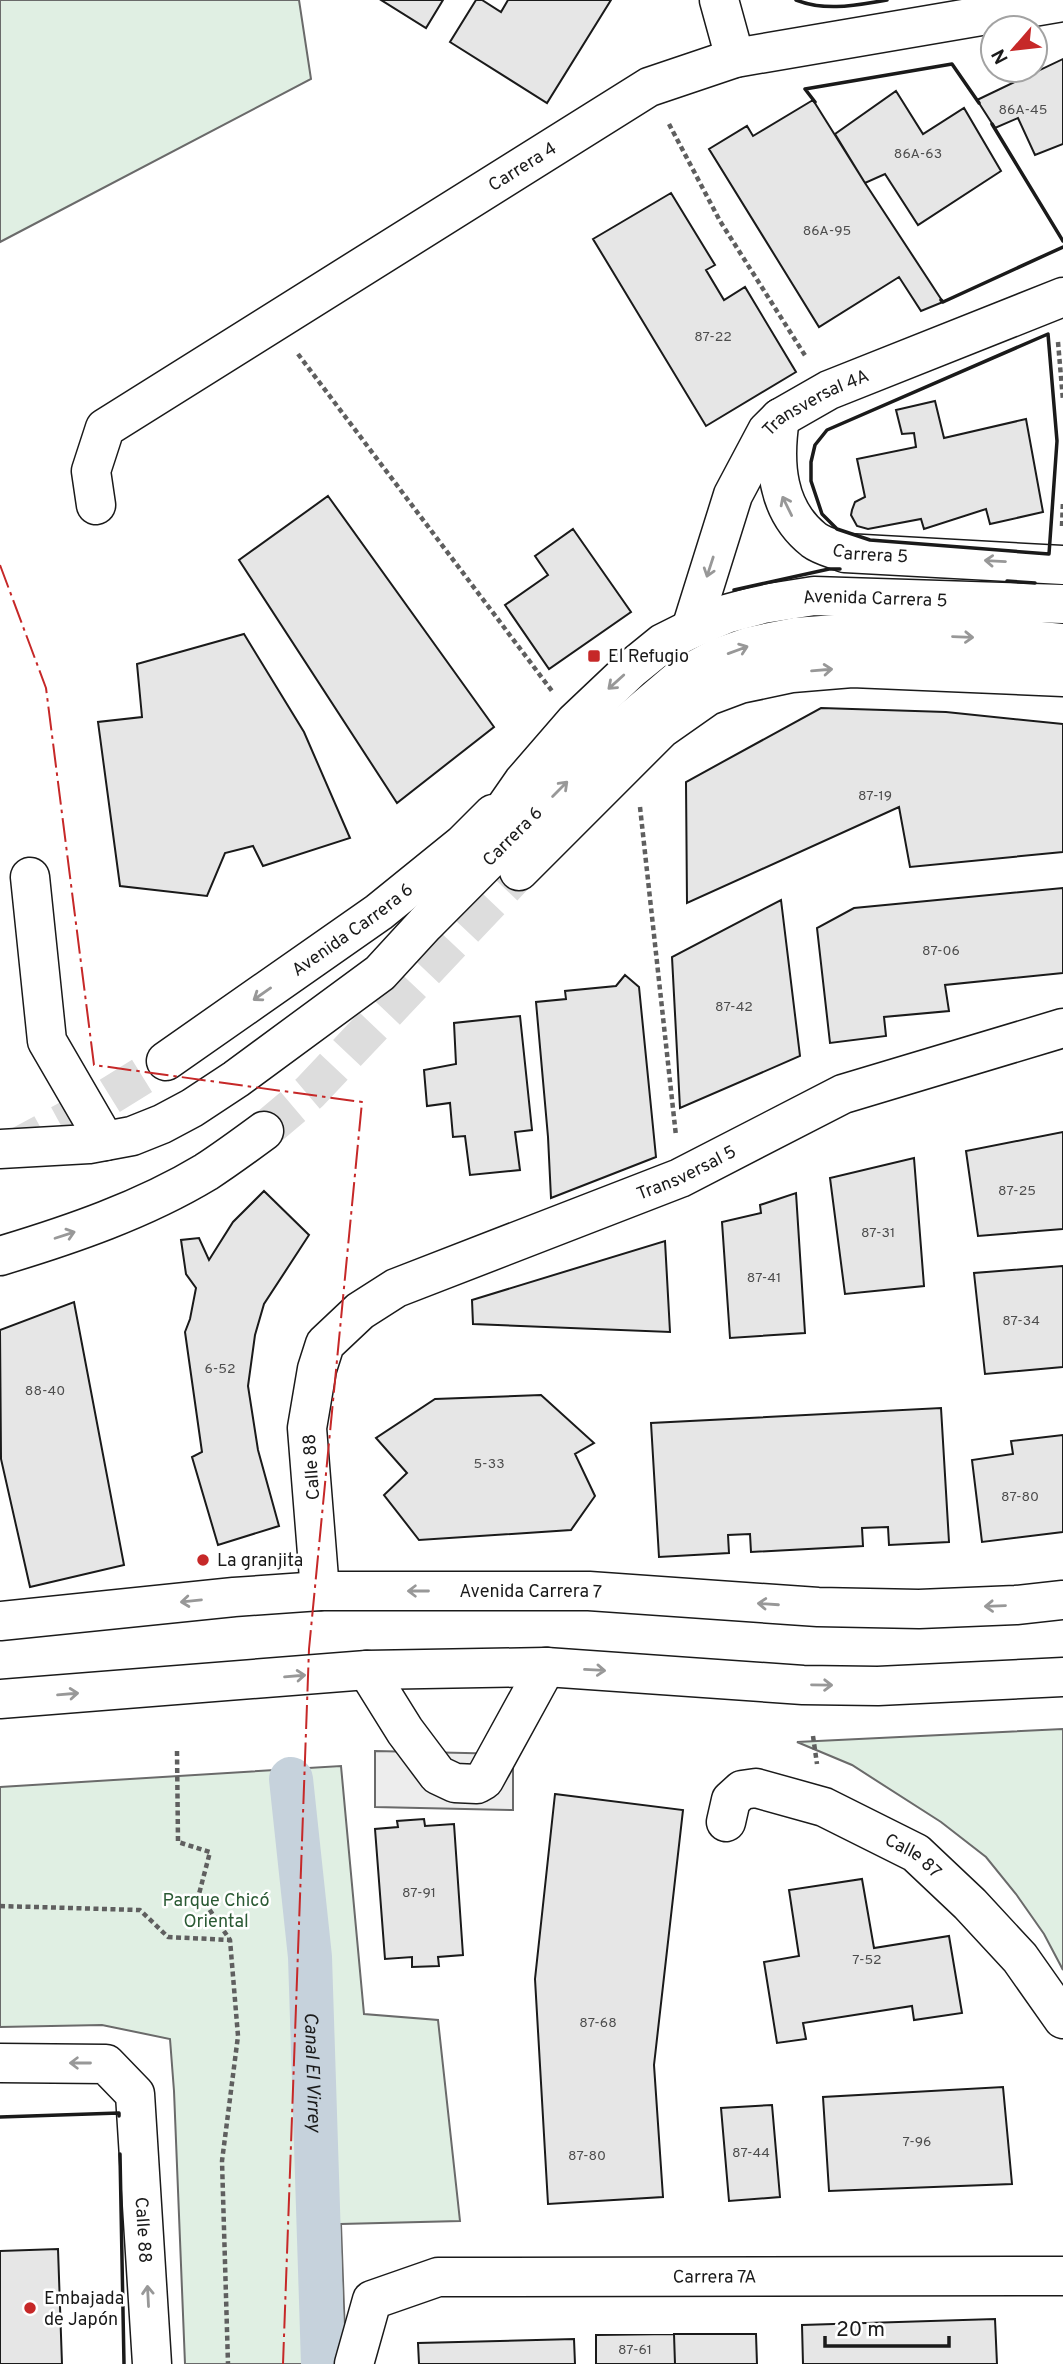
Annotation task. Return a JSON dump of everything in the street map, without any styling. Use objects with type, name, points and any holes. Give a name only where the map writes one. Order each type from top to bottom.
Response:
[{"type":"main road","points":[[719,0],[735,58]]},
{"type":"main road","name":"Carrera 4","points":[[96,505],[91,471],[105,428],[649,87],[735,58],[1063,2]]},
{"type":"main road","name":"Transversal 4A","points":[[691,629],[733,495],[767,431],[780,418],[829,390],[1059,299]]},
{"type":"main road","name":"Carrera 5","points":[[780,418],[776,445],[782,496],[794,520],[816,542],[845,553],[1063,565]]},
{"type":"main road","name":"Avenida Carrera 5","points":[[691,629],[726,614],[763,604],[814,596],[1063,604]]},
{"type":"main road","name":"Avenida Carrera 6","points":[[166,1061],[379,912],[429,873],[463,844],[603,694],[663,643],[691,629]]},
{"type":"main road","name":"Carrera 6","points":[[0,1149],[40,1148],[132,1136],[192,1108],[236,1079],[380,973],[425,924],[630,721],[682,677],[717,658],[751,646],[784,639],[863,632],[1063,643]]},
{"type":"main road","points":[[519,871],[661,729],[708,696],[740,684],[792,673],[852,668],[1063,677]]},
{"type":"main road","name":"Avenida Carrera 6","points":[[425,924],[523,782]]},
{"type":"main road","points":[[30,877],[47,1041],[105,1141]]},
{"type":"main road","name":"Transversal 5","points":[[325,1344],[360,1311],[396,1288],[680,1178],[843,1094],[1063,1028]]},
{"type":"main road","points":[[0,1255],[89,1227],[152,1199],[205,1172],[264,1131]]},
{"type":"main road","name":"Calle 88","points":[[320,1591],[307,1428],[317,1369],[325,1344]]},
{"type":"main road","name":"Avenida Carrera 7","points":[[0,1621],[320,1591],[589,1591],[818,1607],[919,1609],[1063,1601]]},
{"type":"main road","points":[[367,1670],[405,1731],[438,1775],[455,1783],[477,1784],[484,1780],[546,1667]]},
{"type":"main road","points":[[0,1699],[367,1670],[546,1667],[803,1685],[947,1684],[1063,1677]]},
{"type":"main road","name":"Calle 87","points":[[726,1822],[731,1800],[742,1790],[756,1788],[824,1807],[916,1853],[970,1904],[1020,1958],[1063,2019]]},
{"type":"main road","name":"Calle 88","points":[[0,2063],[106,2064],[135,2094],[152,2364]]},
{"type":"main road","name":"Carrera 7A","points":[[354,2364],[372,2300],[438,2277],[1063,2276]]},
{"type":"path","points":[[649,87],[720,221],[816,374],[829,390]]},
{"type":"path","points":[[1059,299],[1063,400]]},
{"type":"path","points":[[274,323],[555,695]]},
{"type":"path","points":[[635,754],[680,1178]]},
{"type":"path","points":[[177,1751],[178,1842],[210,1852],[199,1894],[230,1940],[237,2036],[222,2161],[228,2364]]},
{"type":"path","points":[[0,1906],[141,1910],[168,1937],[230,1940]]},
{"type":"green space","points":[[0,0],[299,0],[311,79],[0,242]]},
{"type":"green space","points":[[1063,1729],[1063,1970],[1044,1934],[986,1857],[941,1822],[852,1765],[797,1742]]},
{"type":"green space","name":"Parque Chicó Oriental","points":[[341,1766],[364,2014],[438,2020],[460,2221],[341,2224],[346,2364],[185,2364],[170,2039],[102,2025],[0,2027],[0,1787]]},
{"type":"shaded area","points":[[375,1751],[513,1754],[513,1810],[375,1807]]},
{"type":"building","points":[[381,0],[443,0],[426,28]]},
{"type":"building","points":[[476,0],[482,0],[501,12],[508,0],[611,0],[547,103],[450,42]]},
{"type":"building","points":[[1063,59],[1063,144],[1035,155],[1018,118],[995,128],[977,100],[1011,84],[1049,84],[1049,66]]},
{"type":"building","points":[[896,91],[923,134],[964,108],[1001,171],[918,225],[885,174],[865,183],[835,134]]},
{"type":"building","points":[[813,100],[943,302],[921,311],[899,277],[819,327],[709,149],[747,126],[753,136]]},
{"type":"building","points":[[671,193],[715,265],[706,270],[724,300],[745,287],[796,372],[706,426],[593,239]]},
{"type":"building","points":[[935,401],[944,438],[1026,419],[1043,512],[990,524],[986,509],[924,529],[921,519],[868,529],[857,526],[851,515],[852,510],[855,502],[865,497],[857,459],[916,447],[914,433],[902,434],[896,410]]},
{"type":"building","points":[[328,496],[494,727],[397,803],[239,560]]},
{"type":"building","points":[[573,529],[631,612],[549,669],[505,605],[548,575],[535,556]]},
{"type":"building","points":[[244,634],[304,732],[350,838],[263,866],[253,846],[225,853],[207,896],[120,886],[98,722],[142,717],[137,664]]},
{"type":"building","points":[[821,708],[946,712],[1063,724],[1063,852],[910,867],[899,807],[687,903],[686,782]]},
{"type":"building","points":[[1063,888],[1063,973],[945,985],[949,1011],[884,1017],[886,1036],[830,1043],[817,928],[854,908]]},
{"type":"building","points":[[781,900],[800,1056],[680,1108],[672,957]]},
{"type":"building","points":[[625,975],[639,987],[656,1157],[551,1198],[536,1002],[566,999],[565,991],[616,986]]},
{"type":"building","points":[[520,1016],[532,1130],[515,1132],[520,1170],[470,1175],[465,1136],[453,1137],[450,1103],[427,1106],[424,1070],[456,1064],[454,1023]]},
{"type":"building","points":[[1063,1132],[1063,1229],[978,1236],[966,1151]]},
{"type":"building","points":[[914,1158],[924,1286],[845,1294],[830,1178]]},
{"type":"building","points":[[264,1191],[309,1235],[264,1304],[255,1335],[248,1386],[258,1450],[279,1526],[218,1545],[192,1457],[202,1452],[185,1332],[196,1288],[186,1274],[181,1240],[199,1238],[209,1260],[233,1222]]},
{"type":"building","points":[[796,1193],[805,1333],[730,1338],[722,1222],[761,1213],[760,1205]]},
{"type":"building","points":[[665,1241],[670,1332],[473,1324],[472,1300]]},
{"type":"building","points":[[1063,1266],[1063,1367],[985,1374],[974,1273]]},
{"type":"building","points":[[74,1302],[124,1565],[30,1587],[1,1459],[0,1330]]},
{"type":"building","points":[[541,1395],[594,1443],[575,1454],[595,1496],[571,1530],[419,1540],[384,1495],[407,1473],[376,1438],[435,1399]]},
{"type":"building","points":[[941,1408],[949,1542],[889,1545],[888,1527],[862,1528],[863,1546],[751,1552],[750,1534],[728,1535],[729,1553],[659,1557],[651,1423]]},
{"type":"building","points":[[1063,1435],[1063,1532],[982,1542],[972,1460],[1013,1454],[1011,1441]]},
{"type":"building","points":[[555,1794],[683,1810],[654,2065],[663,2197],[548,2204],[535,1979]]},
{"type":"building","points":[[424,1819],[425,1826],[454,1824],[463,1955],[438,1957],[439,1966],[412,1967],[412,1957],[385,1959],[375,1829],[398,1827],[397,1821]]},
{"type":"building","points":[[862,1879],[874,1948],[949,1936],[962,2013],[914,2020],[912,2006],[803,2023],[806,2039],[777,2043],[764,1962],[799,1956],[789,1890]]},
{"type":"building","points":[[1003,2087],[1012,2184],[829,2191],[823,2097]]},
{"type":"building","points":[[772,2105],[780,2197],[729,2201],[721,2108]]},
{"type":"building","name":"Embajada de Japón","points":[[58,2249],[62,2364],[0,2364],[0,2251]]},
{"type":"building","points":[[995,2319],[997,2364],[803,2364],[802,2325]]},
{"type":"building","points":[[674,2334],[675,2364],[596,2364],[596,2335]]},
{"type":"building","points":[[674,2334],[756,2334],[757,2364],[675,2364]]},
{"type":"building","points":[[574,2339],[575,2364],[419,2364],[418,2343]]},
{"type":"waterway","name":"Canal El Virrey","points":[[291,1779],[310,1957],[323,2364]]},
{"type":"tunnel","points":[[264,1131],[310,1092],[519,871]]},
{"type":"tunnel","points":[[10,1151],[95,1105],[166,1061]]},
{"type":"wall","points":[[796,0],[830,7],[887,0]]},
{"type":"wall","points":[[815,102],[805,89],[952,64],[979,103]]},
{"type":"wall","points":[[992,124],[1063,241]]},
{"type":"wall","points":[[941,300],[943,302],[1063,247]]},
{"type":"wall","points":[[1048,334],[1057,441],[1049,554],[870,540],[837,529],[822,514],[811,481],[811,462],[815,445],[827,430],[1048,334]]},
{"type":"wall","points":[[734,590],[829,569],[840,569]]},
{"type":"wall","points":[[1007,581],[1035,583]]},
{"type":"wall","points":[[0,2117],[119,2113],[119,2116]]},
{"type":"wall","points":[[120,2154],[124,2364]]},
{"type":"power","points":[[0,565],[46,688],[94,1065],[362,1102],[309,1649],[283,2364]]},
{"type":"place","name":"El Refugio","points":[[594,656]]},
{"type":"place","name":"La granjita","points":[[203,1560]]},
{"type":"place","name":"Embajada de Japón","points":[[30,2308]]}]
